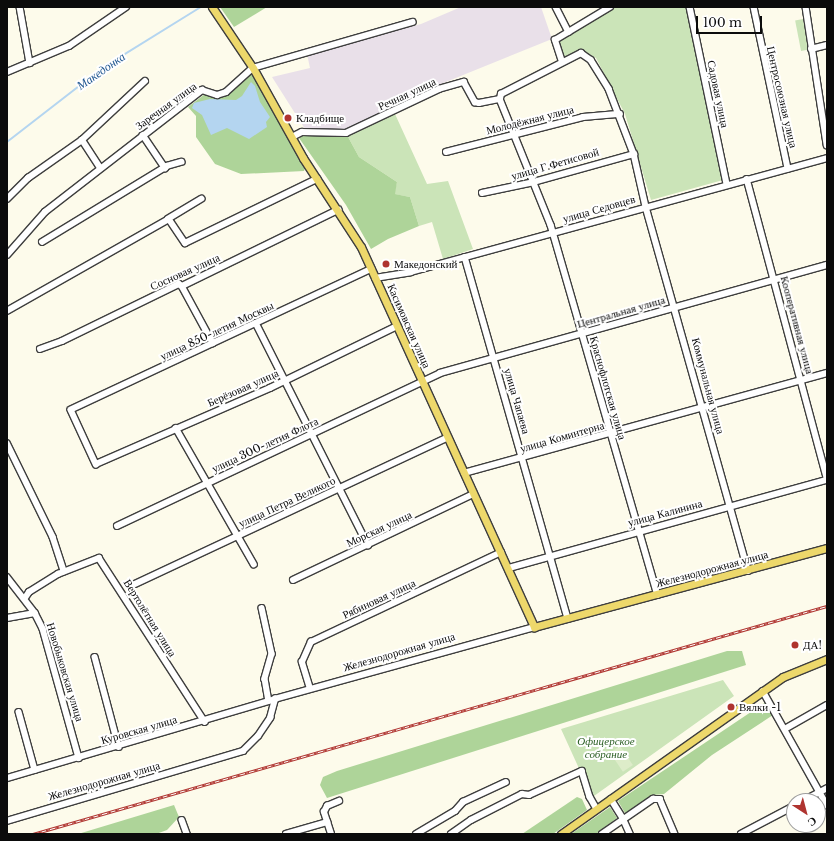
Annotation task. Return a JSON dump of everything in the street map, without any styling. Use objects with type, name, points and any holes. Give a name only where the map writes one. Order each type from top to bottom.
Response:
[{"type":"main road","name":"Касимовская улица","points":[[212,7],[253,68],[317,179],[357,238],[447,438],[509,568],[534,627]]},
{"type":"main road","name":"Железнодорожная улица","points":[[534,627],[748,571],[827,548]]},
{"type":"main road","points":[[562,834],[763,691],[796,670],[827,659]]},
{"type":"street","points":[[20,7],[30,63]]},
{"type":"street","points":[[7,72],[69,46],[126,7]]},
{"type":"street","points":[[556,7],[569,32]]},
{"type":"street","points":[[562,62],[555,40],[610,7]]},
{"type":"street","name":"Садовая улица","points":[[690,7],[727,184]]},
{"type":"street","name":"Центросоюзная улица","points":[[754,7],[788,168]]},
{"type":"street","points":[[806,7],[811,49],[827,144]]},
{"type":"street","name":"Заречная улица","points":[[7,255],[45,212],[143,134],[202,90],[217,95],[226,92],[253,68],[412,22]]},
{"type":"street","points":[[811,49],[827,45]]},
{"type":"street","name":"Речная улица","points":[[292,137],[302,132],[346,133],[439,89],[464,82],[474,102],[479,104],[500,99],[502,94],[581,53]]},
{"type":"street","name":"Коммунальная улица","points":[[581,53],[592,60],[609,89],[620,114],[634,154],[646,207],[703,405],[748,571]]},
{"type":"street","points":[[7,199],[28,178],[82,140],[145,81]]},
{"type":"street","name":"Краснофлотская улица","points":[[500,99],[516,134],[553,232],[658,594]]},
{"type":"street","name":"Молодёжная улица","points":[[446,152],[583,117],[620,114]]},
{"type":"street","points":[[143,134],[165,168]]},
{"type":"street","points":[[82,140],[100,168]]},
{"type":"street","name":"улица Г.Фетисовой","points":[[482,193],[534,182],[634,154]]},
{"type":"street","name":"улица Седовцев","points":[[376,278],[411,272],[727,184],[827,158]]},
{"type":"street","points":[[42,242],[165,168],[181,162]]},
{"type":"street","points":[[170,219],[185,243],[317,179]]},
{"type":"street","name":"Кооперативная улица","points":[[747,179],[827,477]]},
{"type":"street","points":[[7,311],[170,219],[202,199]]},
{"type":"street","name":"Сосновая улица","points":[[40,349],[62,342],[179,284],[182,286],[338,210]]},
{"type":"street","name":"улица Чапаева","points":[[465,257],[568,619]]},
{"type":"street","name":"Центральная улица","points":[[421,381],[494,357],[827,265]]},
{"type":"street","name":"улица 850-летия Москвы","points":[[96,464],[70,410],[372,269]]},
{"type":"street","points":[[182,286],[213,344]]},
{"type":"street","points":[[256,323],[368,545]]},
{"type":"street","name":"Берёзовая улица","points":[[96,464],[286,380],[397,326]]},
{"type":"street","name":"улица Коминтерна","points":[[464,473],[523,459],[703,405],[827,373]]},
{"type":"street","name":"улица 300-летия Флота","points":[[117,526],[421,381]]},
{"type":"street","points":[[176,428],[239,535],[254,564]]},
{"type":"street","name":"улица Петра Великого","points":[[135,584],[447,438]]},
{"type":"street","points":[[7,443],[53,537],[64,571]]},
{"type":"street","name":"улица Калинина","points":[[509,568],[640,530],[827,480]]},
{"type":"street","name":"Морская улица","points":[[293,580],[473,494]]},
{"type":"street","name":"Рябиновая улица","points":[[310,689],[302,662],[311,642],[501,552]]},
{"type":"street","name":"Вертолётная улица","points":[[25,598],[29,592],[64,571],[96,558],[101,559],[143,628],[205,722]]},
{"type":"street","name":"Новобыковская улица","points":[[7,577],[25,598],[43,629],[79,758]]},
{"type":"street","points":[[262,608],[272,654],[265,679],[269,701]]},
{"type":"street","points":[[7,618],[35,613]]},
{"type":"street","name":"Железнодорожная улица","points":[[7,821],[243,751],[258,736],[270,718],[275,699],[534,627]]},
{"type":"street","points":[[95,657],[119,746]]},
{"type":"street","points":[[763,691],[827,805]]},
{"type":"street","name":"Куровская улица","points":[[7,778],[205,722],[275,699]]},
{"type":"street","points":[[785,729],[827,705]]},
{"type":"street","points":[[18,712],[35,770]]},
{"type":"street","points":[[451,834],[471,820],[522,794],[529,795],[582,771],[590,797],[598,809]]},
{"type":"street","points":[[416,834],[455,811],[463,802],[506,782]]},
{"type":"street","points":[[820,792],[827,788]]},
{"type":"street","points":[[611,799],[623,818],[630,834]]},
{"type":"street","points":[[602,834],[623,818],[653,799],[660,799],[675,834]]},
{"type":"street","points":[[331,834],[324,812],[326,806],[339,801]]},
{"type":"street","points":[[741,834],[786,810]]},
{"type":"street","points":[[182,820],[187,834]]},
{"type":"street","points":[[286,834],[327,822]]},
{"type":"shaded area","points":[[461,7],[541,7],[552,39],[436,86],[343,130],[305,129],[272,77],[310,68],[307,54],[421,24]]},
{"type":"green space","points":[[220,7],[267,7],[234,27]]},
{"type":"green space","points":[[614,7],[688,7],[723,180],[651,200],[625,114],[596,58],[582,50],[564,58],[558,41]]},
{"type":"green space","points":[[803,19],[809,49],[801,51],[795,21]]},
{"type":"green space","points":[[253,71],[305,168],[304,171],[241,174],[215,164],[196,137],[196,116],[188,107],[205,94],[215,97],[228,95]]},
{"type":"green space","points":[[395,114],[427,184],[448,181],[473,249],[443,259],[432,222],[419,226],[410,197],[394,194],[397,182],[359,157],[347,135]]},
{"type":"green space","points":[[305,134],[347,135],[359,157],[397,182],[395,194],[410,197],[419,226],[388,239],[371,249],[346,205],[299,138]]},
{"type":"green space","points":[[727,651],[742,651],[746,665],[327,798],[320,785],[323,777],[337,771]]},
{"type":"green space","name":"Офицерское собрание","points":[[723,680],[734,696],[587,801],[582,775],[561,729]]},
{"type":"green space","points":[[766,702],[773,715],[712,755],[664,794],[653,795],[625,813],[618,801]]},
{"type":"green space","points":[[620,746],[633,765],[623,772],[610,753]]},
{"type":"green space","points":[[577,797],[582,799],[587,810],[553,834],[522,834]]},
{"type":"green space","points":[[174,805],[179,817],[167,830],[156,834],[78,834]]},
{"type":"green space","points":[[610,807],[617,818],[596,834],[571,834]]},
{"type":"water","points":[[251,82],[255,86],[260,102],[270,117],[266,122],[267,127],[249,139],[227,128],[211,135],[202,115],[192,108],[194,103],[210,99],[236,100],[242,96]]},
{"type":"waterway","name":"Македонка","points":[[7,142],[101,69],[201,7]]},
{"type":"railway","points":[[33,834],[827,606]]},
{"type":"place","name":"Кладбище","points":[[288,118]]},
{"type":"place","name":"Македонский","points":[[386,264]]},
{"type":"place","name":"ДА!","points":[[795,645]]},
{"type":"place","name":"Вялки -1","points":[[731,707]]}]
